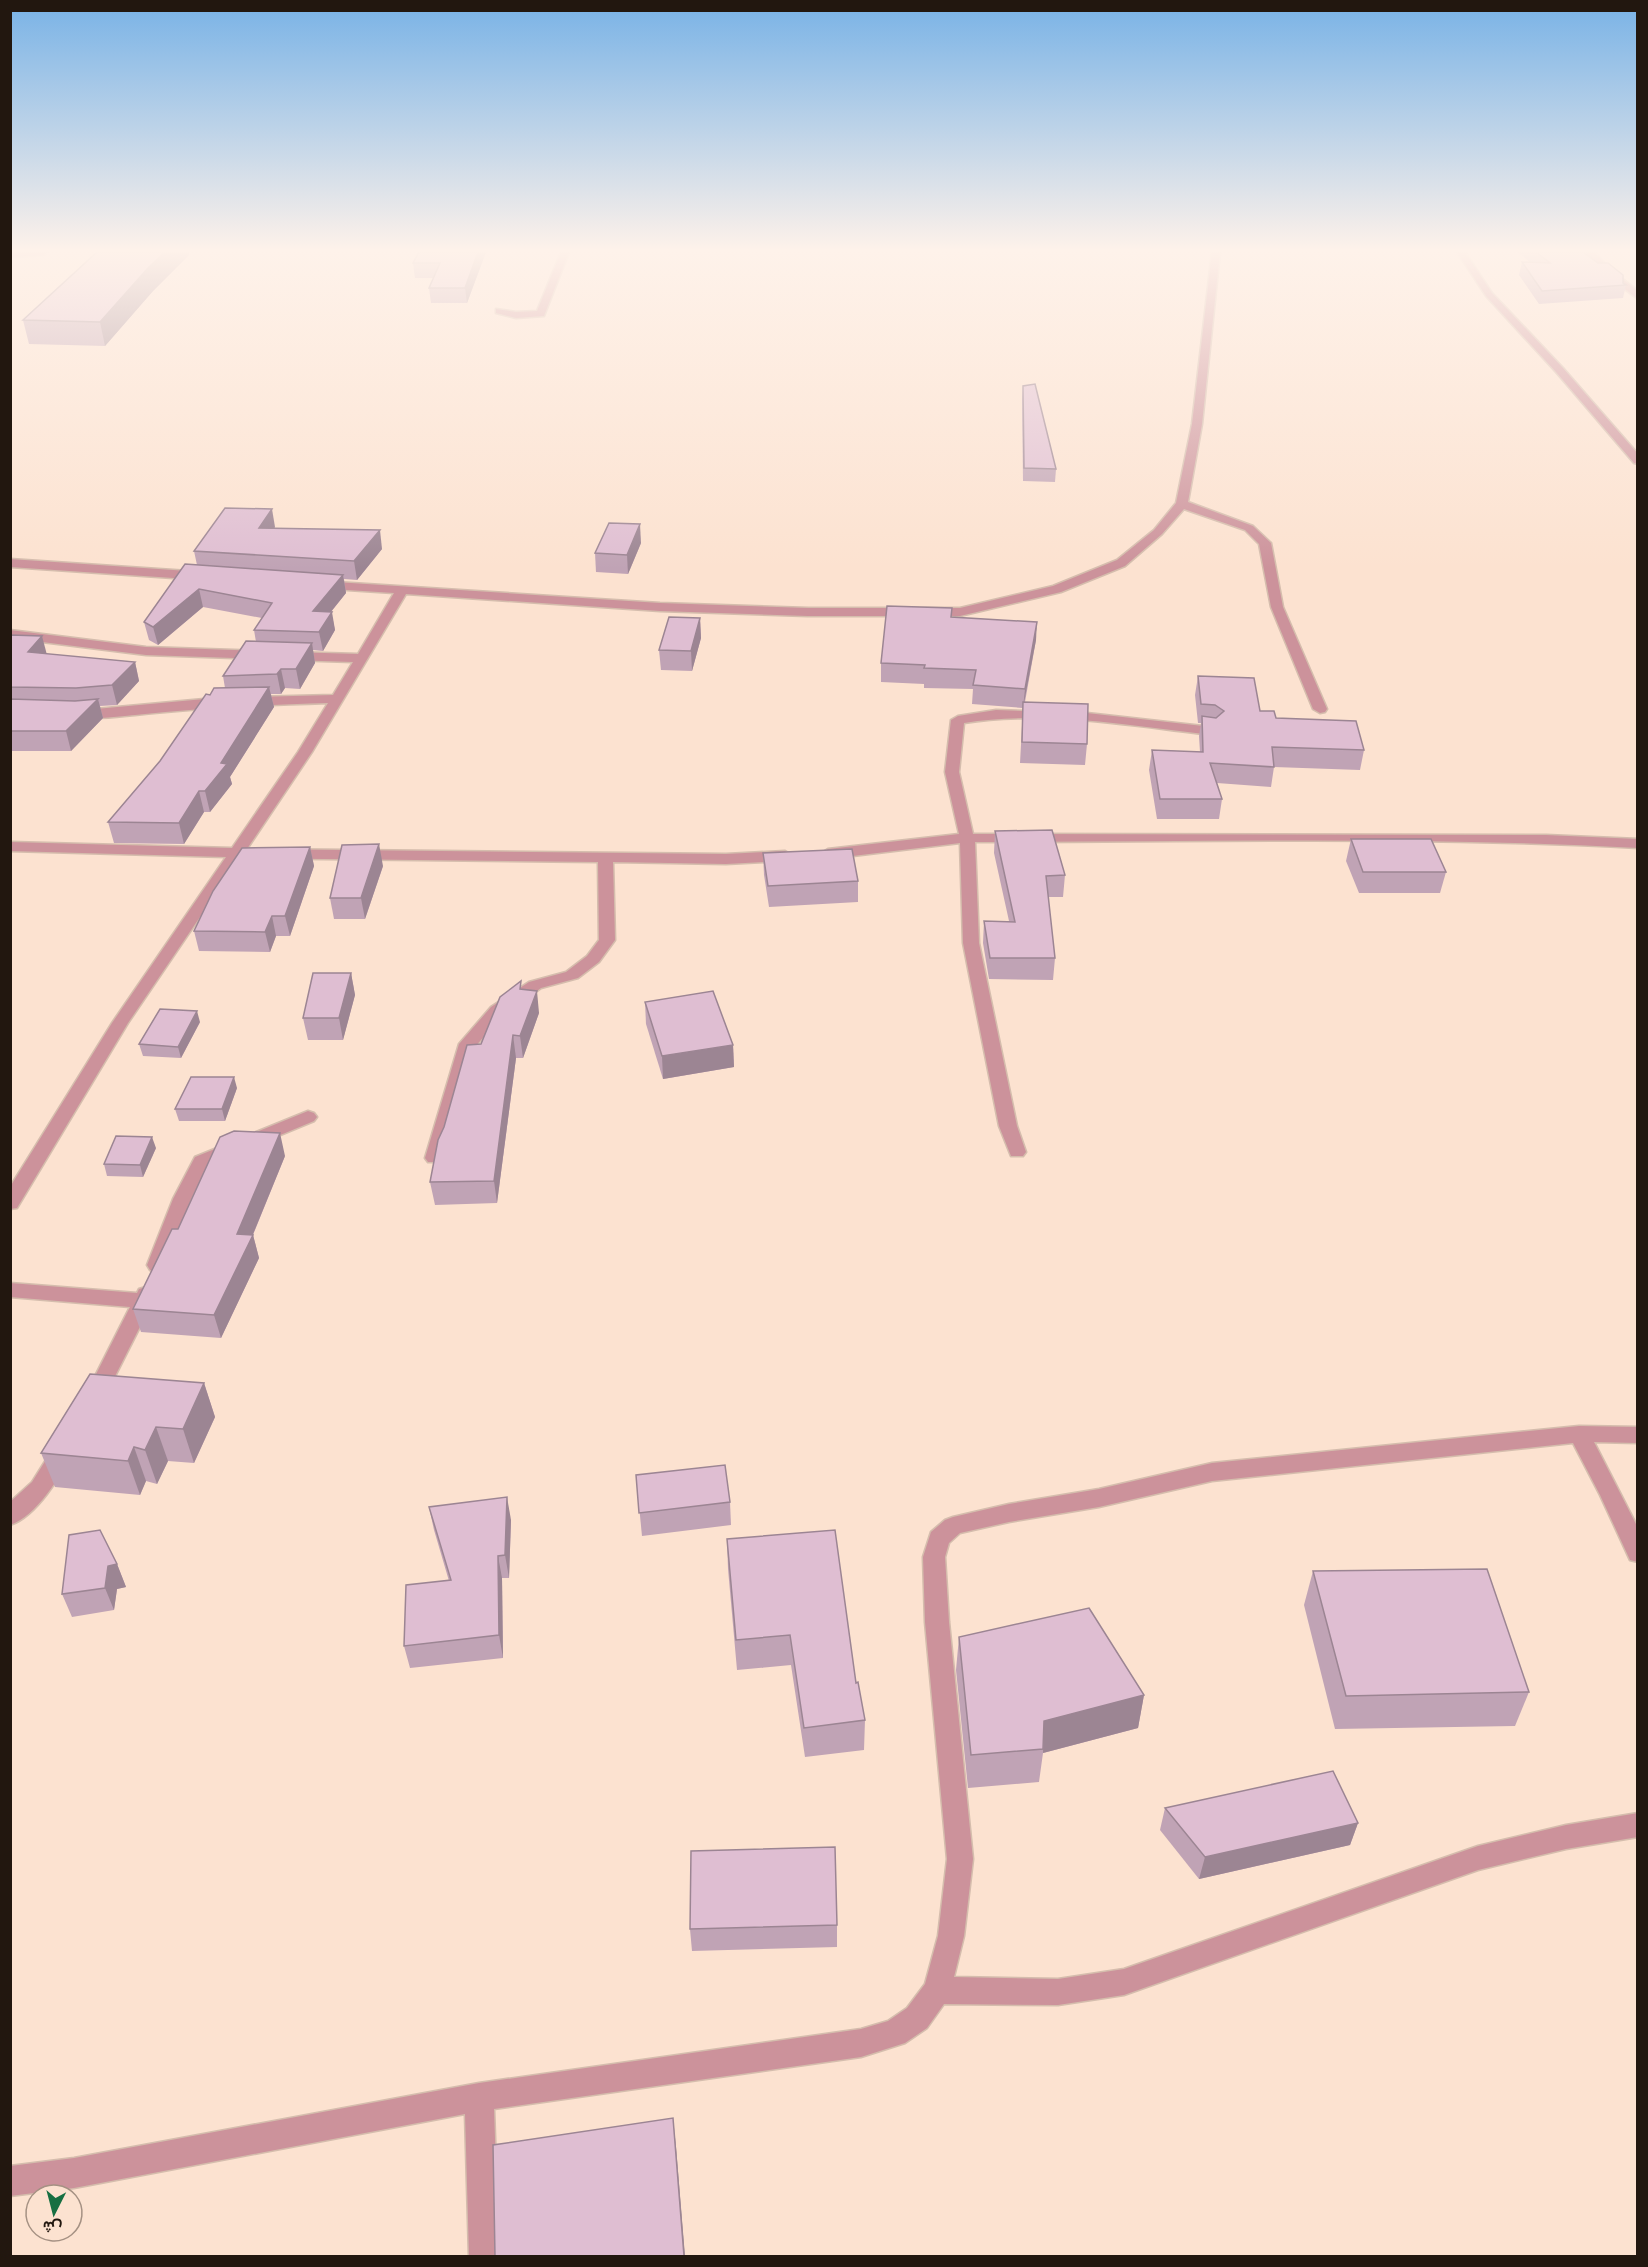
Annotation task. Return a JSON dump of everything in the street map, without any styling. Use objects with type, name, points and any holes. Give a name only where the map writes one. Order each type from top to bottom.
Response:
[{"type":"street","points":[[311,584],[671,607],[808,612],[960,612],[1057,589],[1121,563],[1158,532],[1182,504],[1197,424],[1204,358]]},
{"type":"street","points":[[1549,358],[1638,461]]},
{"type":"street","points":[[1182,504],[1249,528],[1265,543],[1277,607],[1320,709]]},
{"type":"street","points":[[10,562],[220,577]]},
{"type":"street","points":[[10,1203],[120,1023],[238,852],[363,658],[402,591]]},
{"type":"street","points":[[10,634],[146,651],[363,658]]},
{"type":"street","points":[[70,714],[123,712],[214,702],[337,699]]},
{"type":"street","points":[[1017,1152],[1008,1126],[992,1033],[971,943],[968,838],[952,772],[958,720],[996,714],[1087,717],[1212,731]]},
{"type":"street","points":[[10,846],[238,852],[726,859],[810,855],[968,838],[1412,837],[1546,839],[1638,844]]},
{"type":"street","points":[[434,1158],[465,1048],[497,1011],[536,985],[572,975],[593,959],[607,940],[605,857]]},
{"type":"street","points":[[83,1420],[143,1301],[182,1199],[201,1161],[308,1117]]},
{"type":"street","points":[[10,1290],[143,1301]]},
{"type":"street","points":[[1579,1434],[1611,1494],[1638,1553]]},
{"type":"street","points":[[10,2181],[74,2173],[479,2097],[861,2043],[895,2032],[916,2018],[936,1990],[951,1936],[960,1859],[937,1622],[934,1557],[939,1538],[953,1526],[1009,1513],[1099,1498],[1212,1472],[1579,1434],[1638,1435]]},
{"type":"street","points":[[10,1516],[39,1488],[71,1439]]},
{"type":"street","points":[[936,1990],[1058,1992],[1124,1982],[1478,1858],[1566,1837],[1638,1825]]},
{"type":"street","points":[[479,2097],[484,2256]]},
{"type":"building","points":[[1035,384],[1056,469],[1024,468],[1023,386]]},
{"type":"building","points":[[225,508],[272,509],[259,528],[380,530],[354,561],[194,551]]},
{"type":"building","points":[[609,523],[640,524],[627,555],[595,553]]},
{"type":"building","points":[[185,564],[343,575],[313,611],[332,612],[319,632],[254,630],[272,603],[199,589],[153,627],[144,622]]},
{"type":"building","points":[[887,606],[952,608],[951,617],[1037,622],[1025,689],[973,685],[976,670],[924,668],[925,665],[881,663]]},
{"type":"building","points":[[669,617],[700,618],[691,651],[659,650]]},
{"type":"building","points":[[10,635],[42,636],[28,652],[135,662],[112,685],[76,688],[10,687]]},
{"type":"building","points":[[246,641],[312,643],[296,669],[281,669],[277,674],[223,676]]},
{"type":"building","points":[[1198,676],[1254,678],[1260,711],[1274,711],[1276,718],[1356,721],[1364,750],[1272,747],[1274,767],[1210,763],[1222,799],[1160,799],[1152,750],[1203,752],[1202,716],[1216,718],[1224,711],[1215,705],[1201,704]]},
{"type":"building","points":[[269,687],[221,763],[227,764],[205,791],[199,791],[179,823],[108,822],[160,761],[206,694],[210,695],[214,688]]},
{"type":"building","points":[[10,699],[75,701],[98,699],[66,731],[10,731]]},
{"type":"building","points":[[1023,702],[1088,704],[1087,744],[1022,742]]},
{"type":"building","points":[[1052,830],[1065,875],[1046,876],[1055,958],[990,958],[984,921],[1015,922],[995,831]]},
{"type":"building","points":[[1351,839],[1431,839],[1446,872],[1363,872]]},
{"type":"building","points":[[379,844],[361,898],[330,898],[342,845]]},
{"type":"building","points":[[310,847],[285,916],[272,916],[265,932],[194,931],[213,891],[242,848]]},
{"type":"building","points":[[852,849],[858,881],[768,886],[763,853]]},
{"type":"building","points":[[313,973],[351,973],[339,1018],[303,1018]]},
{"type":"building","points":[[521,981],[520,989],[537,991],[520,1036],[513,1035],[494,1181],[430,1182],[438,1140],[444,1127],[467,1045],[481,1044],[500,997]]},
{"type":"building","points":[[713,991],[733,1045],[662,1056],[645,1002]]},
{"type":"building","points":[[160,1009],[197,1011],[178,1047],[139,1044]]},
{"type":"building","points":[[191,1077],[234,1077],[222,1109],[175,1109]]},
{"type":"building","points":[[234,1131],[280,1133],[237,1234],[253,1235],[214,1315],[133,1309],[172,1229],[178,1229],[220,1137]]},
{"type":"building","points":[[116,1136],[152,1137],[140,1165],[104,1164]]},
{"type":"building","points":[[90,1374],[204,1383],[183,1429],[156,1427],[145,1450],[134,1447],[128,1461],[41,1453]]},
{"type":"building","points":[[725,1465],[730,1502],[639,1513],[636,1475]]},
{"type":"building","points":[[507,1497],[505,1555],[498,1556],[499,1635],[404,1646],[406,1585],[451,1580],[429,1507]]},
{"type":"building","points":[[100,1530],[117,1564],[108,1566],[105,1588],[62,1594],[69,1535]]},
{"type":"building","points":[[835,1530],[856,1683],[858,1682],[865,1720],[804,1728],[790,1635],[736,1640],[727,1539]]},
{"type":"building","points":[[1487,1569],[1529,1692],[1346,1696],[1313,1571]]},
{"type":"building","points":[[1089,1608],[1144,1695],[1044,1721],[1043,1749],[971,1755],[959,1637]]},
{"type":"building","points":[[1333,1771],[1358,1823],[1205,1857],[1165,1808]]},
{"type":"building","points":[[835,1847],[837,1925],[690,1929],[691,1851]]},
{"type":"building","points":[[673,2118],[684,2256],[495,2256],[493,2145]]}]
